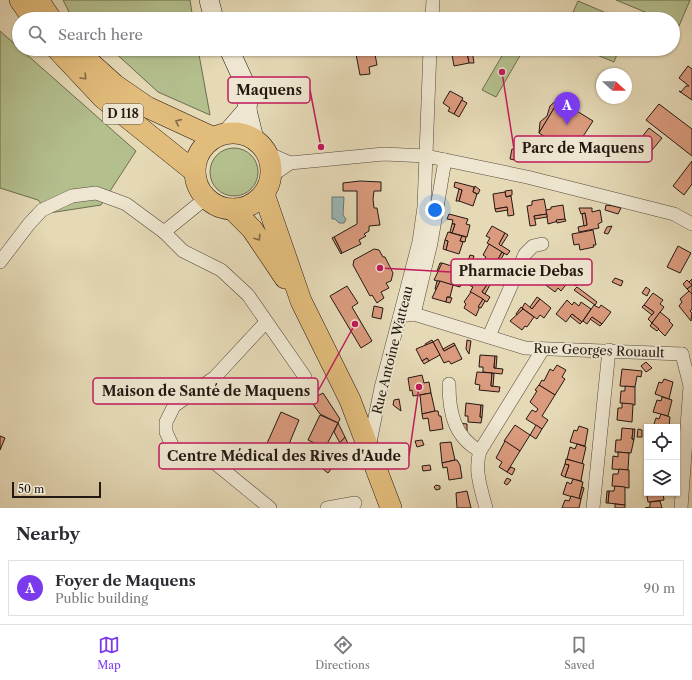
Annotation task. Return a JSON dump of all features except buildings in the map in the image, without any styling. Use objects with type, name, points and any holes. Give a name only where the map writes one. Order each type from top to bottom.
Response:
[{"type":"main road","points":[[20,0],[28,12]]},
{"type":"main road","points":[[38,0],[46,12]]},
{"type":"main road","points":[[209,0],[212,12]]},
{"type":"main road","name":"D 118","points":[[64,56],[103,98],[195,172]]},
{"type":"main road","name":"D 118","points":[[83,56],[115,85],[147,107],[220,135]]},
{"type":"main road","points":[[232,56],[245,84],[248,98],[247,110],[260,146],[271,166],[267,186],[301,301]]},
{"type":"main road","points":[[247,110],[220,135],[204,147],[197,160],[195,172],[199,187],[206,198],[218,206],[232,209],[250,205],[267,186]]},
{"type":"main road","points":[[220,135],[241,133],[260,146]]},
{"type":"main road","points":[[232,209],[252,230],[301,301],[350,400],[391,508]]},
{"type":"street","points":[[432,12],[433,0]]},
{"type":"street","name":"Rue Antoine Watteau","points":[[369,449],[419,242],[424,207],[430,56]]},
{"type":"street","points":[[260,146],[290,163],[384,154],[426,156],[527,177],[667,212],[681,216],[692,224]]},
{"type":"street","name":"Rue Antoine Watteau","points":[[414,314],[430,243],[445,160]]},
{"type":"street","points":[[267,186],[290,163]]},
{"type":"street","points":[[0,262],[29,224],[42,210],[72,196],[96,193],[126,204],[164,232],[182,251],[221,270],[248,295],[305,377]]},
{"type":"street","points":[[164,232],[206,198]]},
{"type":"street","points":[[489,336],[525,254],[533,246],[542,244]]},
{"type":"street","name":"Rue Georges Rouault","points":[[400,316],[414,314],[526,348],[687,350]]},
{"type":"street","points":[[266,322],[215,377],[174,406],[166,422],[166,432],[178,458],[215,463],[270,508]]},
{"type":"street","points":[[486,508],[477,472],[477,460],[480,451],[543,349]]},
{"type":"street","points":[[593,508],[609,350]]},
{"type":"street","points":[[681,508],[690,386],[687,350]]},
{"type":"street","points":[[449,384],[449,400],[458,432],[467,444],[480,451]]},
{"type":"street","points":[[327,508],[355,504]]},
{"type":"green space","points":[[63,0],[190,0],[192,12],[69,12]]},
{"type":"green space","points":[[616,0],[690,0],[680,24],[680,12],[645,12]]},
{"type":"green space","points":[[578,1],[604,12],[573,12]]},
{"type":"green space","points":[[0,31],[12,42],[12,56],[28,56],[136,151],[101,205],[49,213],[38,200],[0,188]]},
{"type":"green space","points":[[119,56],[199,56],[210,115],[158,92]]},
{"type":"green space","points":[[502,56],[520,56],[496,97],[482,90]]},
{"type":"green space","points":[[600,56],[616,56],[614,62]]},
{"type":"green space","points":[[229,148],[239,148],[248,152],[254,158],[257,163],[257,181],[248,192],[239,196],[229,196],[220,192],[214,186],[210,177],[210,167],[214,158],[220,152]]},
{"type":"water","points":[[332,197],[344,197],[343,215],[346,219],[344,223],[339,223],[335,219],[332,219]]},
{"type":"place","name":"Parc de Maquens","points":[[502,72]]},
{"type":"place","name":"Foyer de Maquens","points":[[567,125]]},
{"type":"place","name":"Maquens","points":[[321,147]]},
{"type":"place","name":"Pharmacie Debas","points":[[380,268]]},
{"type":"place","name":"Maison de Santé de Maquens","points":[[355,324]]},
{"type":"place","name":"Centre Médical des Rives d'Aude","points":[[419,387]]}]
